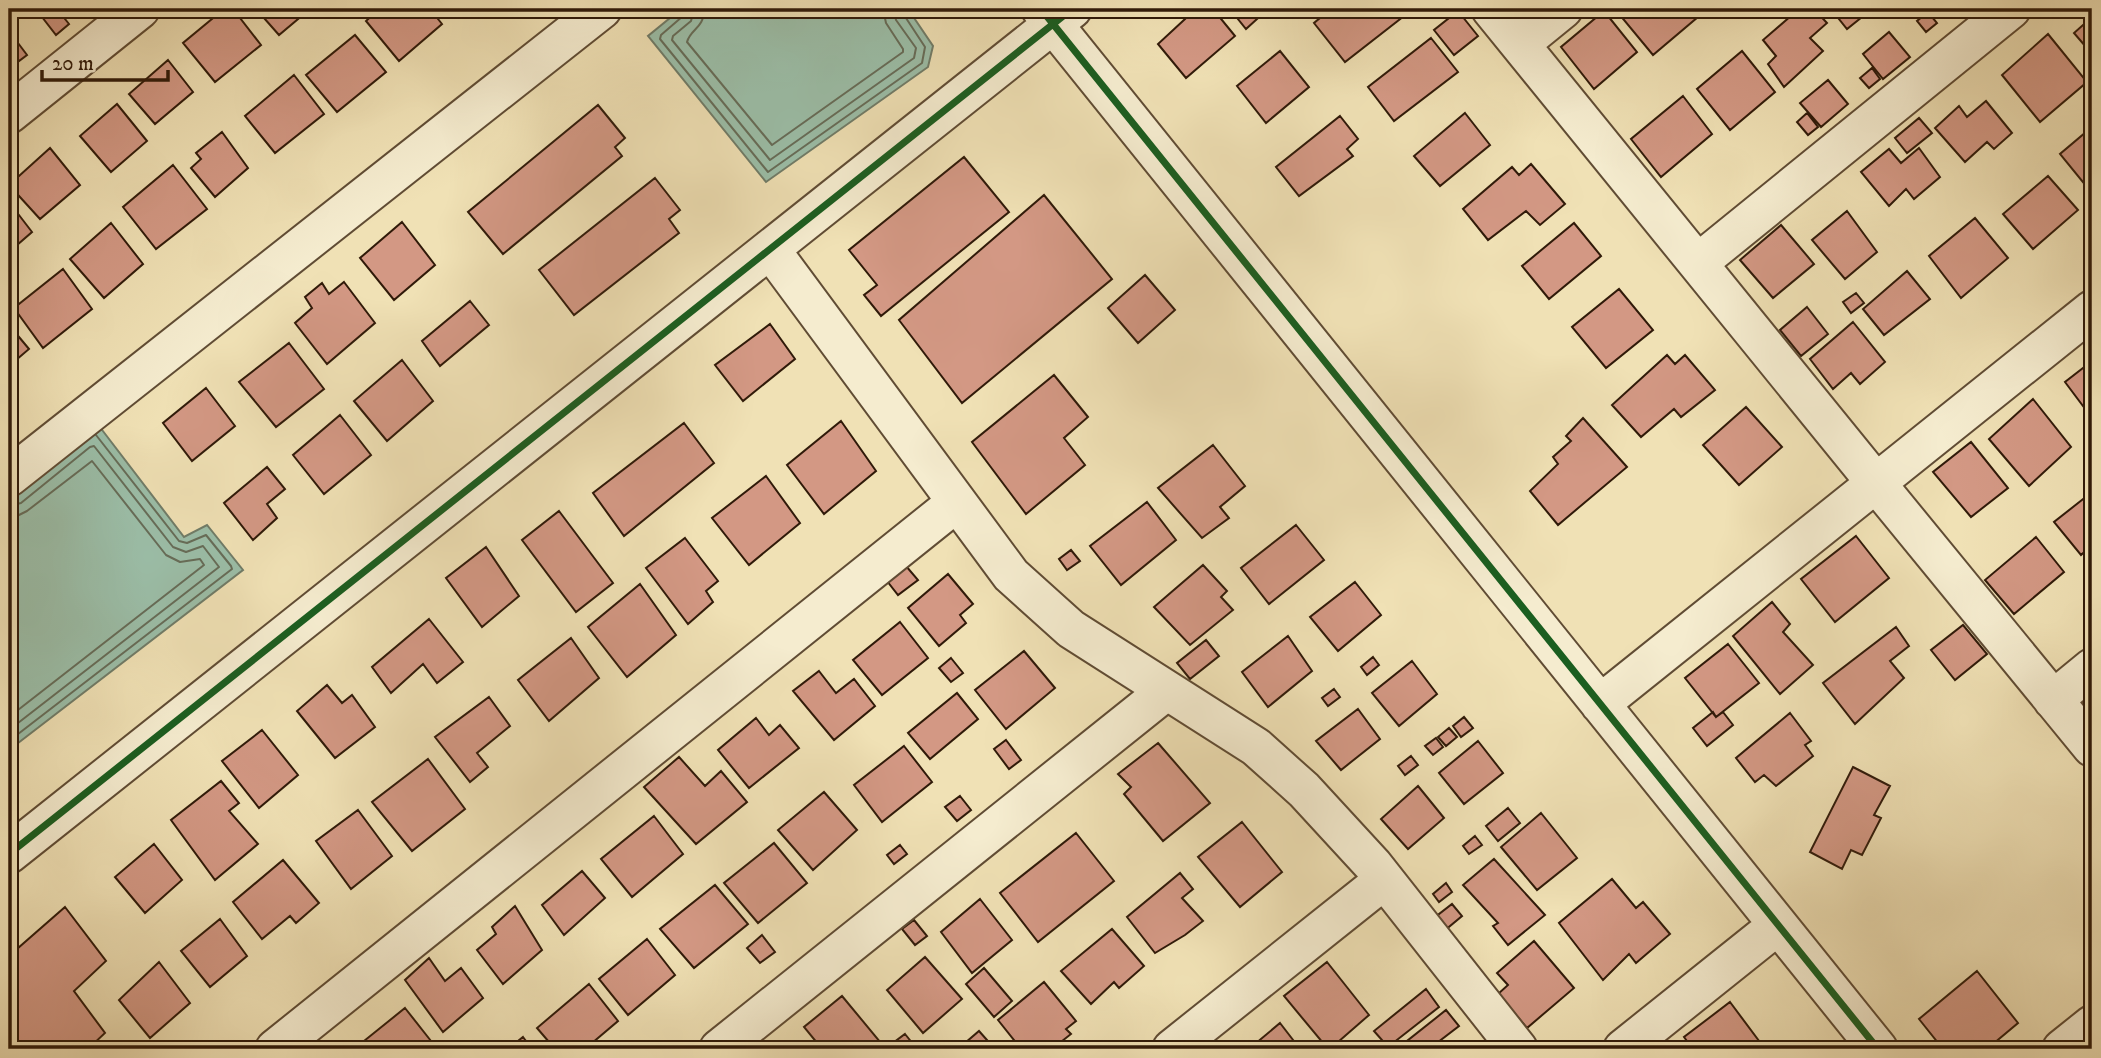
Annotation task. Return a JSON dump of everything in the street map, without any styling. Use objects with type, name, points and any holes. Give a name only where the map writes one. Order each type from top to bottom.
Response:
[{"type":"street","points":[[9,114],[140,9]]},
{"type":"street","points":[[9,477],[601,9]]},
{"type":"street","points":[[1491,9],[2092,747]]},
{"type":"street","points":[[1520,44],[1563,9]]},
{"type":"street","points":[[1698,263],[2011,9]]},
{"type":"street","points":[[9,854],[770,249],[1056,14],[1600,704],[1878,1049]]},
{"type":"street","points":[[770,249],[1011,575],[1071,629],[1256,747],[1304,790],[1384,880],[1518,1049]]},
{"type":"street","points":[[1600,704],[2092,310]]},
{"type":"street","points":[[275,1049],[957,502]]},
{"type":"street","points":[[2053,700],[2092,668]]},
{"type":"street","points":[[719,1049],[1166,691]]},
{"type":"street","points":[[1172,1049],[1384,880]]},
{"type":"street","points":[[1623,1049],[1778,925]]},
{"type":"street","points":[[2062,1049],[2092,1025]]},
{"type":"water","points":[[681,9],[908,9],[933,46],[928,67],[766,182],[648,36]]},
{"type":"water","points":[[96,422],[184,537],[207,525],[243,570],[9,750],[9,492]]},
{"type":"building","points":[[52,9],[57,9],[69,24],[56,35],[42,17]]},
{"type":"building","points":[[224,9],[233,9],[261,45],[215,82],[183,43]]},
{"type":"building","points":[[256,9],[310,9],[279,35]]},
{"type":"building","points":[[379,9],[430,9],[442,24],[399,61],[366,21]]},
{"type":"building","points":[[1213,9],[1235,36],[1186,78],[1158,44],[1185,19],[1180,11]]},
{"type":"building","points":[[1230,9],[1268,9],[1246,29]]},
{"type":"building","points":[[1331,9],[1413,9],[1345,62],[1314,23]]},
{"type":"building","points":[[1626,9],[1705,11],[1653,55],[1619,14]]},
{"type":"building","points":[[1799,9],[1814,9],[1827,23],[1810,38],[1823,51],[1784,87],[1768,64],[1776,56],[1763,40]]},
{"type":"building","points":[[1831,9],[1872,9],[1847,29]]},
{"type":"building","points":[[1458,11],[1478,36],[1454,55],[1434,30]]},
{"type":"building","points":[[1604,11],[1637,52],[1594,89],[1561,47]]},
{"type":"building","points":[[1928,12],[1937,23],[1926,32],[1917,21]]},
{"type":"building","points":[[2092,17],[2092,54],[2074,33]]},
{"type":"building","points":[[1889,32],[1910,57],[1883,79],[1863,54]]},
{"type":"building","points":[[2048,34],[2087,82],[2040,122],[2002,75]]},
{"type":"building","points":[[355,35],[386,72],[337,112],[306,75]]},
{"type":"building","points":[[1431,38],[1458,72],[1394,121],[1368,87]]},
{"type":"building","points":[[15,39],[27,55],[19,61],[9,48],[9,44]]},
{"type":"building","points":[[1280,51],[1309,87],[1266,123],[1237,86]]},
{"type":"building","points":[[1742,51],[1775,92],[1730,130],[1697,89]]},
{"type":"building","points":[[168,60],[193,92],[155,124],[129,94]]},
{"type":"building","points":[[1872,68],[1880,79],[1869,88],[1860,78]]},
{"type":"building","points":[[294,75],[324,114],[275,153],[245,116]]},
{"type":"building","points":[[1828,80],[1848,104],[1821,127],[1800,103]]},
{"type":"building","points":[[1683,96],[1712,134],[1661,177],[1631,139]]},
{"type":"building","points":[[1986,101],[2012,133],[1994,149],[1987,142],[1965,162],[1935,128],[1959,106],[1967,117]]},
{"type":"building","points":[[117,104],[147,141],[111,172],[80,136]]},
{"type":"building","points":[[598,105],[625,138],[615,147],[622,156],[503,254],[468,212]]},
{"type":"building","points":[[1465,113],[1490,145],[1440,186],[1414,156]]},
{"type":"building","points":[[1807,113],[1818,127],[1808,135],[1797,122]]},
{"type":"building","points":[[1340,116],[1358,139],[1347,149],[1353,156],[1299,196],[1276,167]]},
{"type":"building","points":[[1919,118],[1932,133],[1907,153],[1895,138]]},
{"type":"building","points":[[2092,127],[2092,191],[2091,192],[2060,154]]},
{"type":"building","points":[[222,132],[248,168],[215,197],[191,168],[201,159],[196,153]]},
{"type":"building","points":[[50,148],[80,185],[40,219],[9,185]]},
{"type":"building","points":[[1919,148],[1940,177],[1914,199],[1906,189],[1889,206],[1861,172],[1889,149],[1901,163]]},
{"type":"building","points":[[964,157],[1009,212],[881,316],[864,295],[877,285],[849,250]]},
{"type":"building","points":[[1531,164],[1565,204],[1540,225],[1526,211],[1488,240],[1463,209],[1512,167],[1519,175]]},
{"type":"building","points":[[173,165],[207,209],[156,249],[123,207]]},
{"type":"building","points":[[2048,176],[2078,210],[2033,249],[2003,214]]},
{"type":"building","points":[[655,178],[680,210],[669,219],[679,233],[574,315],[539,270]]},
{"type":"building","points":[[1044,195],[1112,279],[962,403],[899,320]]},
{"type":"building","points":[[9,202],[32,232],[9,252]]},
{"type":"building","points":[[1847,211],[1877,252],[1845,279],[1812,240]]},
{"type":"building","points":[[1975,218],[2008,258],[1961,298],[1929,256]]},
{"type":"building","points":[[402,222],[435,265],[394,300],[360,258]]},
{"type":"building","points":[[111,223],[143,264],[104,298],[70,259]]},
{"type":"building","points":[[1574,223],[1601,256],[1549,299],[1522,266]]},
{"type":"building","points":[[1781,225],[1814,264],[1773,298],[1740,260]]},
{"type":"building","points":[[63,269],[92,309],[43,348],[14,308]]},
{"type":"building","points":[[1907,271],[1930,299],[1884,335],[1863,309]]},
{"type":"building","points":[[1145,275],[1175,310],[1138,343],[1108,308]]},
{"type":"building","points":[[344,282],[375,323],[327,364],[295,323],[312,308],[305,297],[322,283],[329,294]]},
{"type":"building","points":[[1619,289],[1653,330],[1606,368],[1572,327]]},
{"type":"building","points":[[1856,293],[1864,303],[1851,313],[1843,302]]},
{"type":"building","points":[[470,301],[489,325],[440,366],[422,341]]},
{"type":"building","points":[[1807,307],[1828,334],[1801,356],[1780,330]]},
{"type":"building","points":[[1853,322],[1885,362],[1860,384],[1851,373],[1833,389],[1810,359]]},
{"type":"building","points":[[770,324],[795,359],[743,401],[715,365]]},
{"type":"building","points":[[9,325],[29,349],[9,366]]},
{"type":"building","points":[[289,343],[324,389],[276,427],[239,382]]},
{"type":"building","points":[[1667,355],[1675,364],[1685,355],[1715,390],[1681,417],[1674,409],[1641,437],[1612,405]]},
{"type":"building","points":[[402,360],[433,401],[387,441],[354,401]]},
{"type":"building","points":[[2092,361],[2092,418],[2065,382]]},
{"type":"building","points":[[1054,375],[1088,417],[1064,438],[1085,465],[1026,514],[972,442]]},
{"type":"building","points":[[206,388],[235,426],[192,461],[163,423]]},
{"type":"building","points":[[2033,399],[2071,447],[2029,486],[1989,439]]},
{"type":"building","points":[[1746,407],[1782,447],[1739,485],[1703,445]]},
{"type":"building","points":[[340,415],[371,455],[324,494],[293,455]]},
{"type":"building","points":[[1583,418],[1627,467],[1558,525],[1530,491],[1558,464],[1553,457],[1571,441],[1566,436]]},
{"type":"building","points":[[841,421],[876,471],[824,514],[787,465]]},
{"type":"building","points":[[684,423],[714,463],[624,536],[593,493]]},
{"type":"building","points":[[1971,442],[2008,488],[1971,517],[1933,472]]},
{"type":"building","points":[[1213,445],[1245,486],[1220,507],[1229,518],[1202,538],[1158,488]]},
{"type":"building","points":[[267,467],[285,489],[267,504],[277,518],[253,540],[224,503]]},
{"type":"building","points":[[766,476],[800,523],[749,565],[712,518]]},
{"type":"building","points":[[2092,492],[2092,545],[2081,555],[2054,522]]},
{"type":"building","points":[[1147,502],[1176,540],[1121,585],[1090,546]]},
{"type":"building","points":[[559,511],[613,583],[576,612],[522,540]]},
{"type":"building","points":[[1296,525],[1324,560],[1269,604],[1241,568]]},
{"type":"building","points":[[1856,536],[1889,578],[1835,622],[1801,579]]},
{"type":"building","points":[[2036,537],[2064,572],[2014,614],[1985,580]]},
{"type":"building","points":[[685,538],[718,581],[706,591],[713,602],[688,624],[646,568]]},
{"type":"building","points":[[486,547],[519,596],[482,627],[446,578]]},
{"type":"building","points":[[1071,550],[1080,561],[1067,570],[1059,559]]},
{"type":"building","points":[[1203,565],[1227,591],[1221,597],[1233,610],[1190,645],[1154,607]]},
{"type":"building","points":[[906,566],[918,580],[898,595],[887,581]]},
{"type":"building","points":[[948,574],[973,604],[960,615],[966,623],[939,646],[908,608]]},
{"type":"building","points":[[1355,582],[1381,615],[1338,651],[1310,617]]},
{"type":"building","points":[[640,584],[676,635],[627,677],[588,627]]},
{"type":"building","points":[[1772,602],[1790,624],[1783,632],[1813,665],[1780,694],[1733,636]]},
{"type":"building","points":[[429,619],[463,662],[437,683],[423,664],[391,693],[372,667]]},
{"type":"building","points":[[900,622],[928,658],[882,695],[853,660]]},
{"type":"building","points":[[1963,625],[1987,654],[1955,680],[1931,650]]},
{"type":"building","points":[[1896,627],[1909,646],[1890,661],[1904,678],[1855,724],[1823,683]]},
{"type":"building","points":[[1288,636],[1312,671],[1268,707],[1242,672]]},
{"type":"building","points":[[571,638],[599,678],[549,721],[518,680]]},
{"type":"building","points":[[1206,640],[1219,656],[1190,679],[1177,663]]},
{"type":"building","points":[[1728,644],[1759,683],[1716,717],[1685,678]]},
{"type":"building","points":[[1024,651],[1055,688],[1006,729],[975,690]]},
{"type":"building","points":[[1373,657],[1379,665],[1367,675],[1361,667]]},
{"type":"building","points":[[951,658],[963,673],[951,682],[939,668]]},
{"type":"building","points":[[1412,661],[1437,694],[1399,726],[1372,693]]},
{"type":"building","points":[[819,671],[836,693],[854,679],[875,706],[834,740],[793,691]]},
{"type":"building","points":[[327,685],[342,703],[352,695],[375,727],[335,758],[297,711]]},
{"type":"building","points":[[1334,689],[1340,697],[1328,706],[1322,698]]},
{"type":"building","points":[[957,693],[978,719],[930,759],[908,733]]},
{"type":"building","points":[[489,697],[510,726],[477,753],[488,767],[470,782],[435,737]]},
{"type":"building","points":[[1358,709],[1380,739],[1341,770],[1316,741]]},
{"type":"building","points":[[1713,712],[1716,717],[1723,712],[1733,725],[1707,746],[1693,728]]},
{"type":"building","points":[[1790,713],[1811,741],[1805,745],[1813,756],[1776,786],[1764,775],[1755,782],[1736,758]]},
{"type":"building","points":[[1464,717],[1473,728],[1461,737],[1453,726]]},
{"type":"building","points":[[756,718],[769,735],[780,725],[799,748],[749,788],[718,750]]},
{"type":"building","points":[[1449,728],[1457,737],[1446,746],[1438,737]]},
{"type":"building","points":[[262,730],[298,775],[259,808],[222,761]]},
{"type":"building","points":[[1436,738],[1443,747],[1433,755],[1425,746]]},
{"type":"building","points":[[1006,740],[1021,760],[1009,769],[994,749]]},
{"type":"building","points":[[1478,741],[1503,773],[1464,804],[1439,773]]},
{"type":"building","points":[[1158,743],[1210,803],[1163,841],[1124,794],[1131,787],[1118,774]]},
{"type":"building","points":[[904,746],[932,782],[882,822],[854,785]]},
{"type":"building","points":[[1411,756],[1418,765],[1405,775],[1398,766]]},
{"type":"building","points":[[679,757],[705,786],[721,771],[747,802],[696,844],[644,787]]},
{"type":"building","points":[[428,759],[465,809],[412,851],[372,802]]},
{"type":"building","points":[[1853,767],[1890,786],[1874,815],[1881,818],[1862,855],[1851,850],[1842,869],[1810,852]]},
{"type":"building","points":[[221,781],[239,803],[229,811],[258,844],[215,880],[171,820]]},
{"type":"building","points":[[1418,786],[1444,818],[1408,849],[1381,819]]},
{"type":"building","points":[[824,792],[857,830],[813,870],[778,830]]},
{"type":"building","points":[[960,796],[971,810],[957,821],[945,807]]},
{"type":"building","points":[[1508,808],[1520,823],[1498,841],[1486,826]]},
{"type":"building","points":[[358,810],[392,856],[351,889],[316,841]]},
{"type":"building","points":[[1541,813],[1577,858],[1537,890],[1501,847]]},
{"type":"building","points":[[654,816],[683,854],[632,897],[601,859]]},
{"type":"building","points":[[1242,822],[1282,872],[1240,907],[1198,857]]},
{"type":"building","points":[[1076,833],[1114,881],[1038,942],[1000,893]]},
{"type":"building","points":[[1475,836],[1482,845],[1469,854],[1463,846]]},
{"type":"building","points":[[774,843],[807,883],[758,923],[724,883]]},
{"type":"building","points":[[154,844],[182,880],[145,913],[115,877]]},
{"type":"building","points":[[900,845],[907,854],[894,864],[887,855]]},
{"type":"building","points":[[1494,859],[1545,915],[1508,945],[1493,926],[1498,923],[1463,885]]},
{"type":"building","points":[[283,860],[319,903],[296,923],[290,916],[262,939],[233,902]]},
{"type":"building","points":[[582,871],[605,898],[564,935],[542,905]]},
{"type":"building","points":[[1180,873],[1193,889],[1182,898],[1203,921],[1155,953],[1127,917]]},
{"type":"building","points":[[1612,879],[1636,908],[1643,902],[1670,934],[1636,963],[1629,954],[1603,980],[1559,923]]},
{"type":"building","points":[[1446,883],[1452,892],[1439,902],[1433,894]]},
{"type":"building","points":[[715,885],[748,924],[694,968],[660,929]]},
{"type":"building","points":[[980,899],[1012,940],[972,973],[941,932]]},
{"type":"building","points":[[1452,904],[1462,916],[1444,931],[1434,918]]},
{"type":"building","points":[[515,906],[542,950],[503,984],[477,950],[496,934],[492,927]]},
{"type":"building","points":[[65,907],[106,961],[74,991],[105,1033],[88,1049],[9,1049],[9,956]]},
{"type":"building","points":[[220,919],[247,956],[210,987],[181,951]]},
{"type":"building","points":[[914,920],[927,936],[915,945],[902,929]]},
{"type":"building","points":[[1112,929],[1144,966],[1119,988],[1114,982],[1091,1004],[1061,971]]},
{"type":"building","points":[[762,935],[775,952],[760,963],[747,948]]},
{"type":"building","points":[[647,939],[675,975],[628,1015],[599,979]]},
{"type":"building","points":[[1534,941],[1574,988],[1527,1028],[1498,994],[1508,985],[1497,973]]},
{"type":"building","points":[[925,957],[962,999],[923,1033],[887,990]]},
{"type":"building","points":[[429,958],[445,981],[461,968],[483,998],[443,1032],[405,980]]},
{"type":"building","points":[[159,962],[190,1003],[150,1038],[119,1000]]},
{"type":"building","points":[[1327,962],[1369,1015],[1330,1049],[1284,996]]},
{"type":"building","points":[[984,968],[1012,1001],[994,1017],[966,984]]},
{"type":"building","points":[[1977,971],[2018,1023],[1987,1049],[1943,1049],[1919,1019]]},
{"type":"building","points":[[1044,982],[1076,1021],[1066,1029],[1071,1034],[1052,1049],[1021,1049],[998,1020]]},
{"type":"building","points":[[589,984],[618,1021],[585,1049],[555,1049],[537,1028]]},
{"type":"building","points":[[1426,989],[1439,1007],[1388,1047],[1374,1031]]},
{"type":"building","points":[[842,996],[881,1043],[873,1049],[822,1049],[804,1027]]},
{"type":"building","points":[[1730,1002],[1765,1049],[1693,1049],[1684,1037]]},
{"type":"building","points":[[405,1008],[431,1041],[421,1049],[363,1049],[359,1045]]},
{"type":"building","points":[[1446,1010],[1459,1026],[1429,1049],[1414,1049],[1407,1041]]},
{"type":"building","points":[[1280,1023],[1300,1049],[1249,1049]]},
{"type":"building","points":[[979,1031],[995,1049],[958,1049]]},
{"type":"building","points":[[905,1034],[917,1049],[898,1049],[893,1043]]},
{"type":"building","points":[[523,1037],[532,1049],[508,1049]]},
{"type":"cycle path","points":[[1041,9],[1878,1049]]},
{"type":"cycle path","points":[[9,854],[1072,9]]}]
